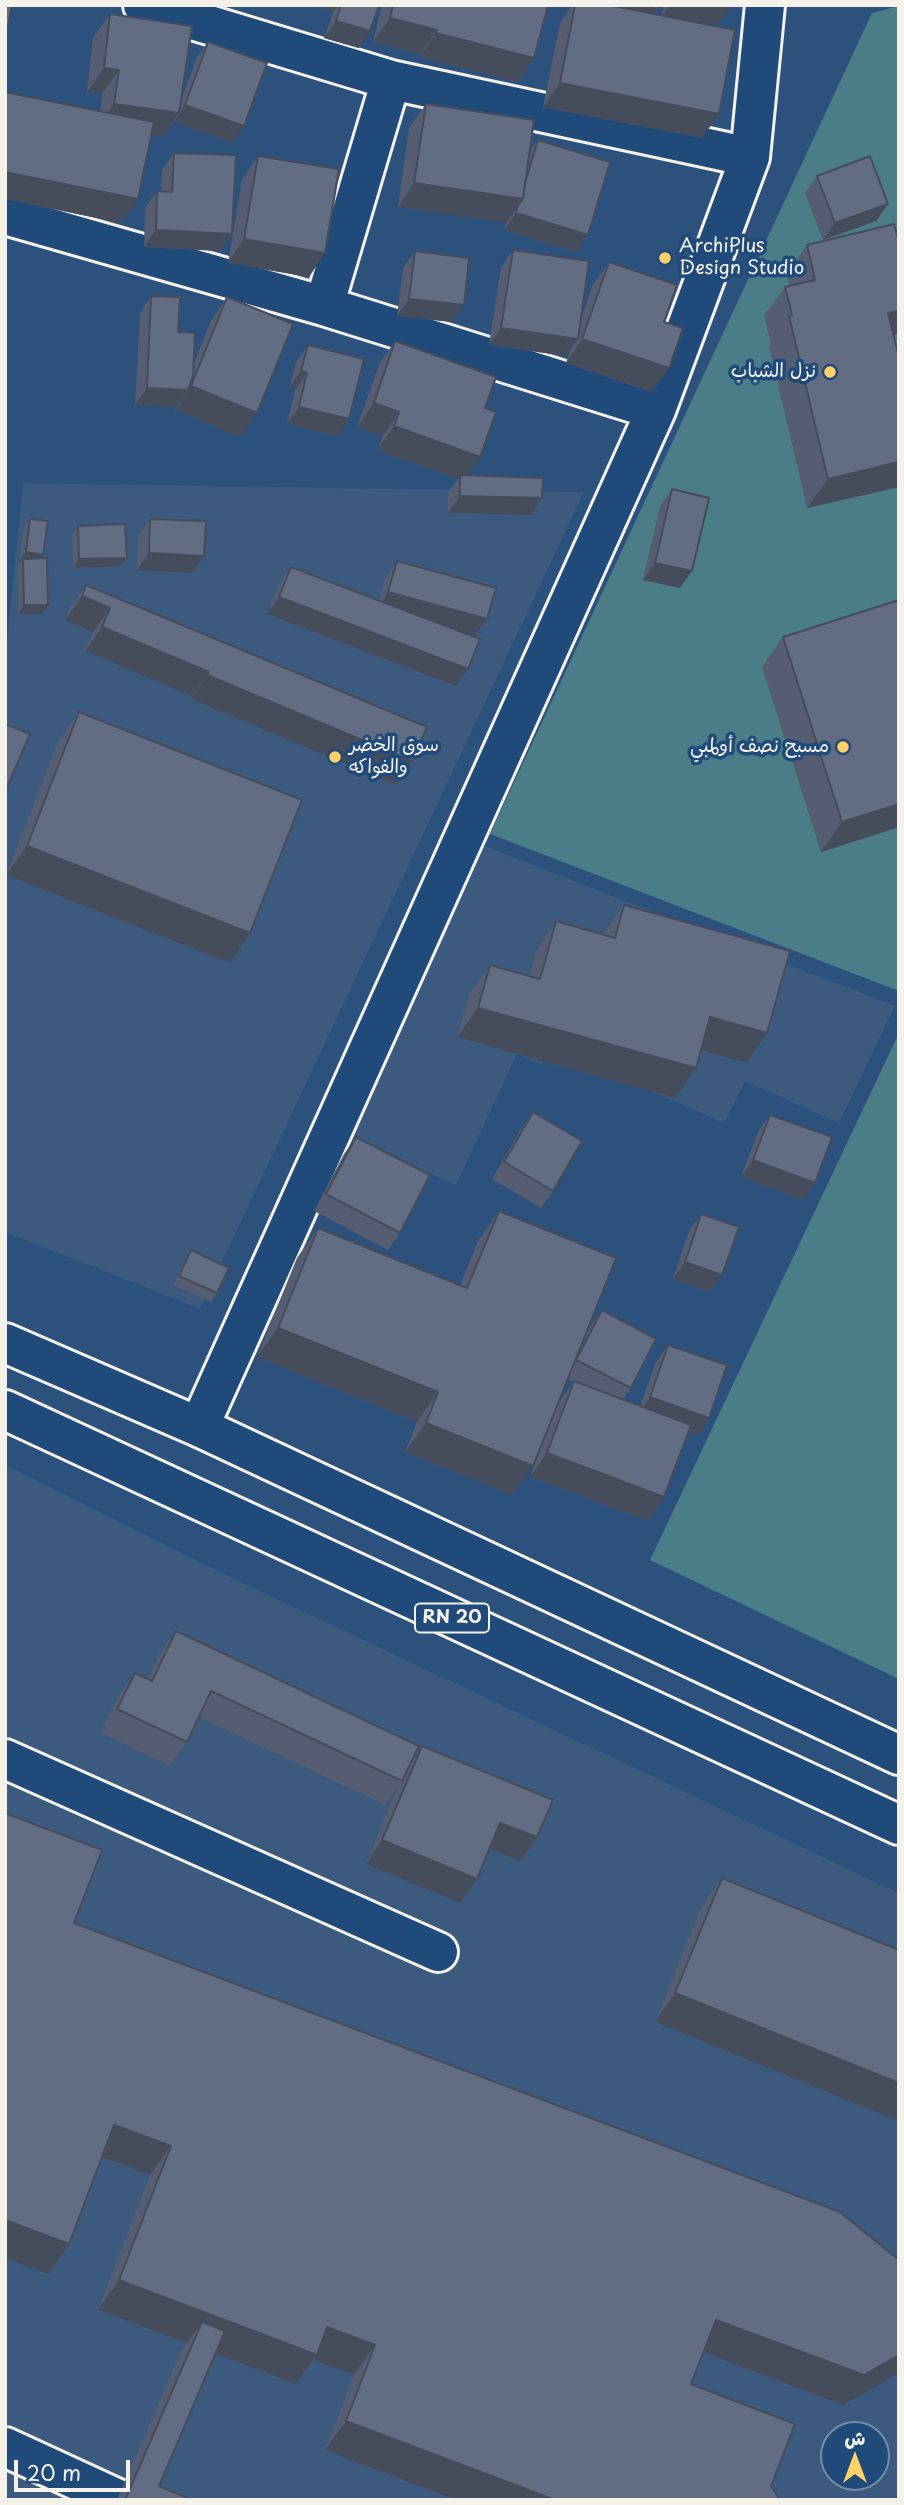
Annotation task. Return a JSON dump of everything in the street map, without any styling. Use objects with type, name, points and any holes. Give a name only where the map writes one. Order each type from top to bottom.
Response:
[{"type":"main road","points":[[199,1427],[656,410],[750,157],[765,5]]},
{"type":"main road","points":[[150,6],[391,80],[750,157]]},
{"type":"main road","points":[[324,306],[391,80]]},
{"type":"main road","points":[[5,215],[324,306],[656,410]]},
{"type":"main road","points":[[5,1343],[199,1427],[899,1755]]},
{"type":"main road","name":"RN 20","points":[[5,1410],[899,1825]]},
{"type":"main road","points":[[5,1759],[438,1952]]},
{"type":"main road","points":[[5,2447],[120,2500]]},
{"type":"shaded area","points":[[23,483],[584,492],[200,1309],[5,1232],[5,659]]},
{"type":"shaded area","points":[[482,845],[895,1006],[839,1123],[745,1081],[724,1123],[549,1047],[542,1065],[517,1054],[456,1185],[348,1139]]},
{"type":"shaded area","points":[[5,1465],[203,1564],[899,1893],[899,2500],[5,2500]]},
{"type":"green space","points":[[899,6],[899,991],[490,834],[872,13]]},
{"type":"green space","points":[[899,1033],[899,1679],[650,1560]]},
{"type":"building","points":[[5,5],[12,5],[5,41]]},
{"type":"building","points":[[341,5],[379,5],[370,31],[336,21]]},
{"type":"building","points":[[393,5],[548,5],[534,58],[436,33],[437,30],[390,18]]},
{"type":"building","points":[[575,5],[609,5],[735,30],[719,114],[560,83]]},
{"type":"building","points":[[110,14],[192,26],[179,113],[114,104],[119,70],[104,68]]},
{"type":"building","points":[[208,42],[267,63],[244,126],[185,105]]},
{"type":"building","points":[[5,92],[154,122],[138,199],[5,172]]},
{"type":"building","points":[[426,104],[534,120],[523,199],[414,183]]},
{"type":"building","points":[[538,140],[610,162],[588,235],[516,213],[523,199]]},
{"type":"building","points":[[174,153],[236,155],[232,234],[156,230],[157,191],[172,192]]},
{"type":"building","points":[[258,156],[339,169],[325,253],[244,239]]},
{"type":"building","points":[[870,156],[888,204],[835,223],[817,176]]},
{"type":"building","points":[[894,224],[899,242],[899,311],[888,313],[899,357],[899,462],[828,479],[789,316],[792,315],[785,287],[815,280],[807,245]]},
{"type":"building","points":[[513,250],[589,261],[578,339],[501,328]]},
{"type":"building","points":[[415,251],[469,258],[464,305],[409,299]]},
{"type":"building","points":[[609,262],[677,285],[664,322],[683,328],[669,368],[582,339]]},
{"type":"building","points":[[151,296],[180,297],[178,332],[195,333],[193,376],[188,390],[147,388]]},
{"type":"building","points":[[227,297],[293,324],[257,413],[191,386]]},
{"type":"building","points":[[395,341],[496,377],[485,408],[496,412],[480,457],[394,426],[399,412],[374,403]]},
{"type":"building","points":[[308,345],[364,359],[349,419],[299,407],[307,373],[301,371]]},
{"type":"building","points":[[460,475],[543,478],[542,498],[460,496]]},
{"type":"building","points":[[672,489],[709,498],[692,571],[655,563]]},
{"type":"building","points":[[30,519],[48,521],[43,555],[26,552]]},
{"type":"building","points":[[150,519],[206,521],[204,556],[149,553]]},
{"type":"building","points":[[125,524],[127,558],[79,559],[78,526]]},
{"type":"building","points":[[47,558],[48,605],[24,605],[23,559]]},
{"type":"building","points":[[397,561],[496,588],[487,619],[388,592]]},
{"type":"building","points":[[291,567],[480,639],[468,669],[279,597]]},
{"type":"building","points":[[86,585],[427,727],[412,761],[207,675],[209,672],[102,627],[110,608],[82,596]]},
{"type":"building","name":"مسبح نصف أولمبي","points":[[899,600],[899,804],[842,822],[783,637]]},
{"type":"building","points":[[79,712],[302,800],[250,933],[27,846]]},
{"type":"building","points":[[5,724],[30,734],[5,792]]},
{"type":"building","points":[[624,905],[790,951],[767,1033],[710,1017],[696,1068],[478,1008],[490,965],[540,979],[556,921],[615,938]]},
{"type":"building","points":[[533,1112],[582,1141],[553,1191],[504,1162]]},
{"type":"building","points":[[770,1115],[832,1137],[815,1183],[753,1160]]},
{"type":"building","points":[[356,1137],[430,1175],[400,1233],[326,1194]]},
{"type":"building","points":[[499,1211],[616,1258],[533,1466],[426,1423],[438,1392],[278,1328],[318,1228],[467,1288]]},
{"type":"building","points":[[701,1214],[739,1227],[722,1275],[685,1262]]},
{"type":"building","points":[[191,1250],[229,1268],[217,1293],[179,1276]]},
{"type":"building","points":[[602,1310],[656,1339],[631,1388],[576,1360]]},
{"type":"building","points":[[668,1345],[727,1365],[709,1418],[650,1397]]},
{"type":"building","points":[[574,1381],[691,1425],[664,1497],[547,1453]]},
{"type":"building","points":[[176,1631],[419,1746],[402,1781],[211,1691],[187,1742],[117,1709],[135,1673],[152,1681]]},
{"type":"building","points":[[422,1746],[553,1800],[537,1837],[500,1823],[477,1879],[382,1840]]},
{"type":"building","points":[[5,1813],[102,1850],[74,1923],[840,2212],[899,2260],[899,2355],[864,2375],[716,2320],[691,2384],[795,2424],[771,2486],[780,2500],[555,2500],[346,2421],[375,2345],[327,2327],[317,2355],[119,2280],[171,2146],[114,2125],[69,2244],[5,2220]]},
{"type":"building","points":[[722,1878],[899,1950],[899,2083],[675,1993]]},
{"type":"building","points":[[202,2322],[225,2331],[159,2486],[192,2500],[125,2500]]},
{"type":"place","name":"ArchiPlus Design Studio","points":[[665,258]]},
{"type":"place","name":"نزل الشباب","points":[[830,372]]},
{"type":"place","name":"مسبح نصف أولمبي","points":[[843,747]]},
{"type":"place","name":"سوق الخضر والفواكه","points":[[335,757]]}]
